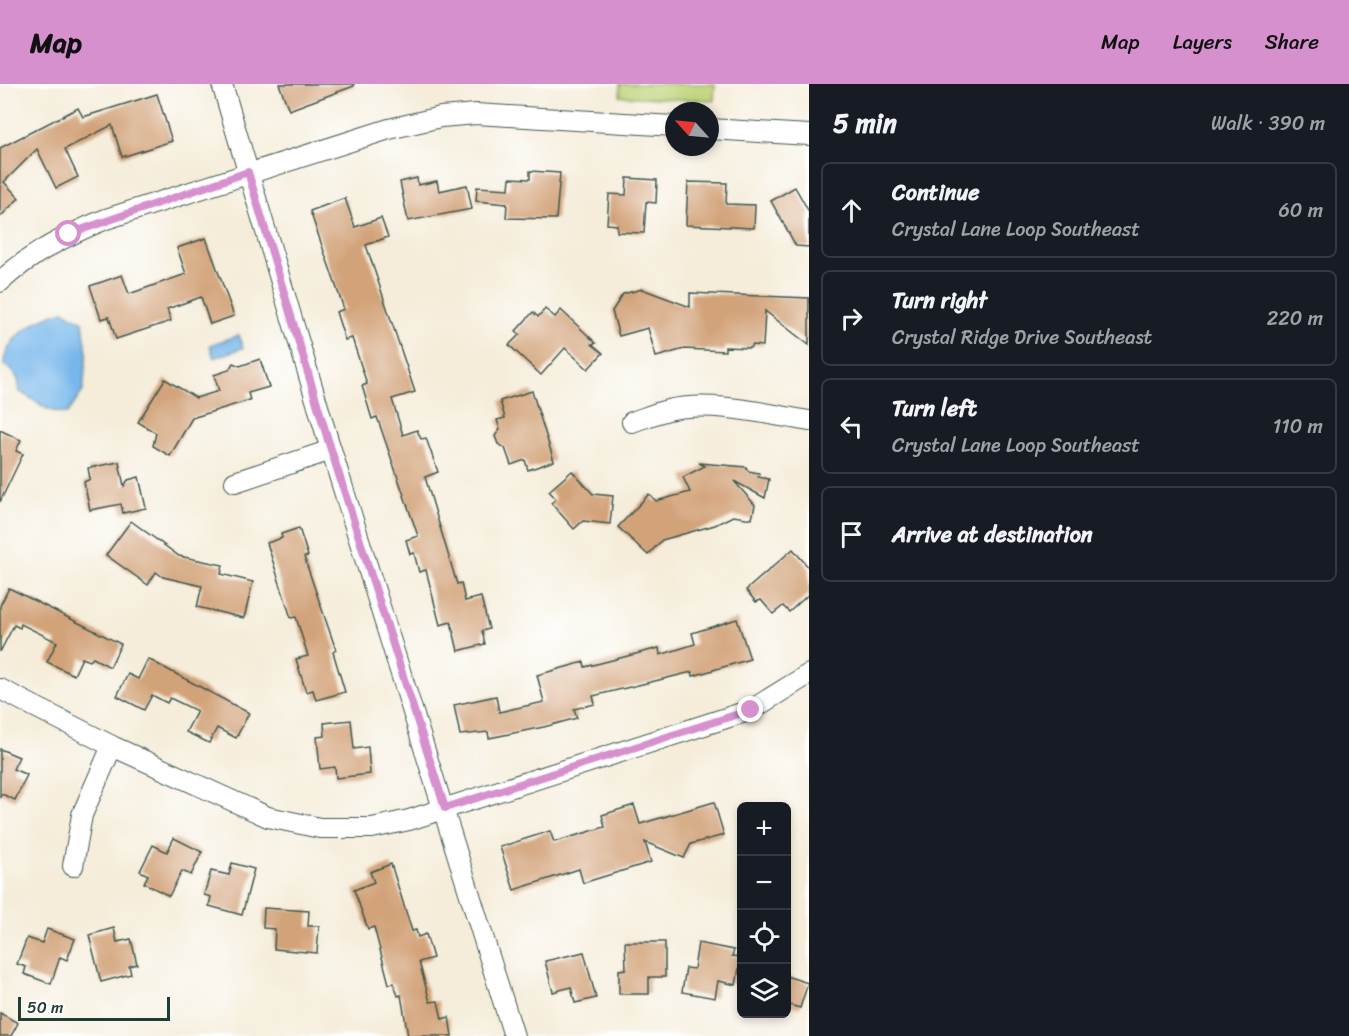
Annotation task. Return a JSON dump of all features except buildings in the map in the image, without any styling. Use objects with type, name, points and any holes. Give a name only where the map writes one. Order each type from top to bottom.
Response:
[{"type":"street","points":[[222,84],[331,450],[445,808],[514,1036]]},
{"type":"street","points":[[0,282],[23,263],[69,234],[248,172],[389,129],[441,117],[476,114],[665,125]]},
{"type":"street","points":[[719,130],[809,135]]},
{"type":"street","points":[[632,422],[669,410],[704,408],[747,411],[809,421]]},
{"type":"street","points":[[235,482],[331,450]]},
{"type":"street","points":[[0,689],[112,746],[243,808],[302,825],[372,828],[409,820],[751,710],[809,674]]},
{"type":"street","points":[[73,866],[82,815],[112,746]]},
{"type":"green space","points":[[620,84],[715,84],[714,101],[620,96]]},
{"type":"water","points":[[64,311],[83,322],[87,353],[83,391],[67,414],[49,410],[19,391],[16,376],[4,365],[10,346],[17,337],[34,323]]},
{"type":"water","points":[[239,335],[243,348],[214,358],[210,345]]},
{"type":"route","points":[[69,234],[106,219],[248,172],[328,440],[445,808],[751,710]]}]
